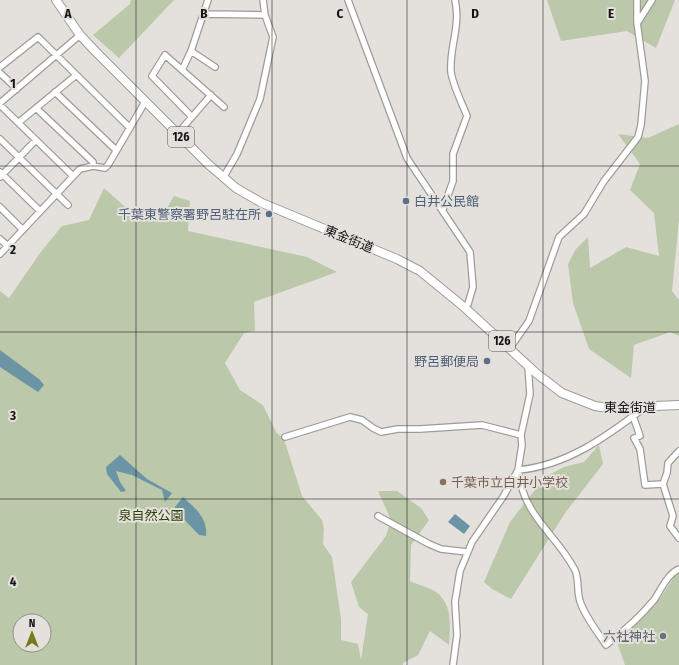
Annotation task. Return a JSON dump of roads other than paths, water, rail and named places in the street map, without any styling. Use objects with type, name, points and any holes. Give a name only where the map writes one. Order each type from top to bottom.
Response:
[{"type":"highway","name":"東金街道","points":[[56,0],[80,35],[145,102],[223,178],[240,191],[262,203],[409,265],[431,279],[510,348],[528,366],[562,393],[579,401],[608,408],[644,408],[679,405]]},
{"type":"street","points":[[182,70],[191,51],[208,0]]},
{"type":"street","points":[[223,178],[238,154],[260,99],[273,37],[265,15],[263,0]]},
{"type":"street","points":[[348,0],[407,158],[464,242],[471,258],[473,287],[468,304],[464,307]]},
{"type":"street","points":[[442,209],[453,181],[453,154],[467,116],[451,73],[451,59],[457,26],[455,0]]},
{"type":"street","points":[[510,348],[529,321],[559,237],[584,214],[604,181],[638,138],[641,126],[645,81],[637,0]]},
{"type":"street","points":[[638,22],[652,0]]},
{"type":"street","points":[[204,14],[265,15]]},
{"type":"street","points":[[73,176],[0,104],[80,35]]},
{"type":"street","points":[[0,67],[38,37],[75,76],[129,128]]},
{"type":"street","points":[[191,51],[215,67]]},
{"type":"street","points":[[192,118],[152,76],[165,55],[224,107]]},
{"type":"street","points":[[0,72],[17,89]]},
{"type":"street","points":[[18,122],[75,76]]},
{"type":"street","points":[[55,92],[116,150]]},
{"type":"street","points":[[178,134],[211,95]]},
{"type":"street","points":[[0,254],[73,176],[85,166],[105,168],[145,102]]},
{"type":"street","points":[[36,108],[93,162],[93,166]]},
{"type":"street","points":[[0,139],[68,205]]},
{"type":"street","points":[[36,140],[1,174],[40,211]]},
{"type":"street","points":[[0,207],[23,230]]},
{"type":"street","points":[[0,238],[8,246]]},
{"type":"street","points":[[528,366],[530,394],[521,435],[522,445],[518,470],[519,481],[530,509],[540,524],[559,546],[574,569],[577,576],[579,598],[606,645],[640,615],[654,600],[668,578],[679,569]]},
{"type":"street","points":[[518,470],[545,465],[588,448],[644,408]]},
{"type":"street","points":[[633,416],[640,436],[634,438],[640,449],[645,485],[663,484]]},
{"type":"street","points":[[285,437],[350,418],[362,420],[381,432],[398,429],[420,430],[482,425],[521,435]]},
{"type":"street","points":[[679,451],[668,463],[667,473],[663,484],[673,516],[670,526],[679,538]]},
{"type":"street","points":[[453,665],[457,635],[455,612],[457,582],[467,552],[503,497],[518,470]]},
{"type":"street","points":[[378,516],[429,544],[442,548],[467,552]]},
{"type":"water","points":[[0,350],[39,379],[44,385],[38,392],[0,367]]},
{"type":"water","points":[[120,455],[147,479],[172,493],[165,502],[162,490],[132,475],[116,471],[120,482],[126,491],[121,492],[107,474],[106,467]]},
{"type":"water","points":[[183,497],[196,509],[203,519],[206,536],[199,535],[175,510],[175,507]]},
{"type":"water","points":[[455,514],[470,526],[464,534],[448,522]]},
{"type":"place","name":"白井公民館","points":[[406,201]]},
{"type":"place","name":"千葉東警察署野呂駐在所","points":[[269,214]]},
{"type":"place","name":"野呂郵便局","points":[[487,361]]},
{"type":"place","name":"千葉市立白井小学校","points":[[443,482]]},
{"type":"place","name":"六社神社","points":[[663,636]]},
{"type":"park label","name":"泉自然公園","points":[[151,515]]}]
